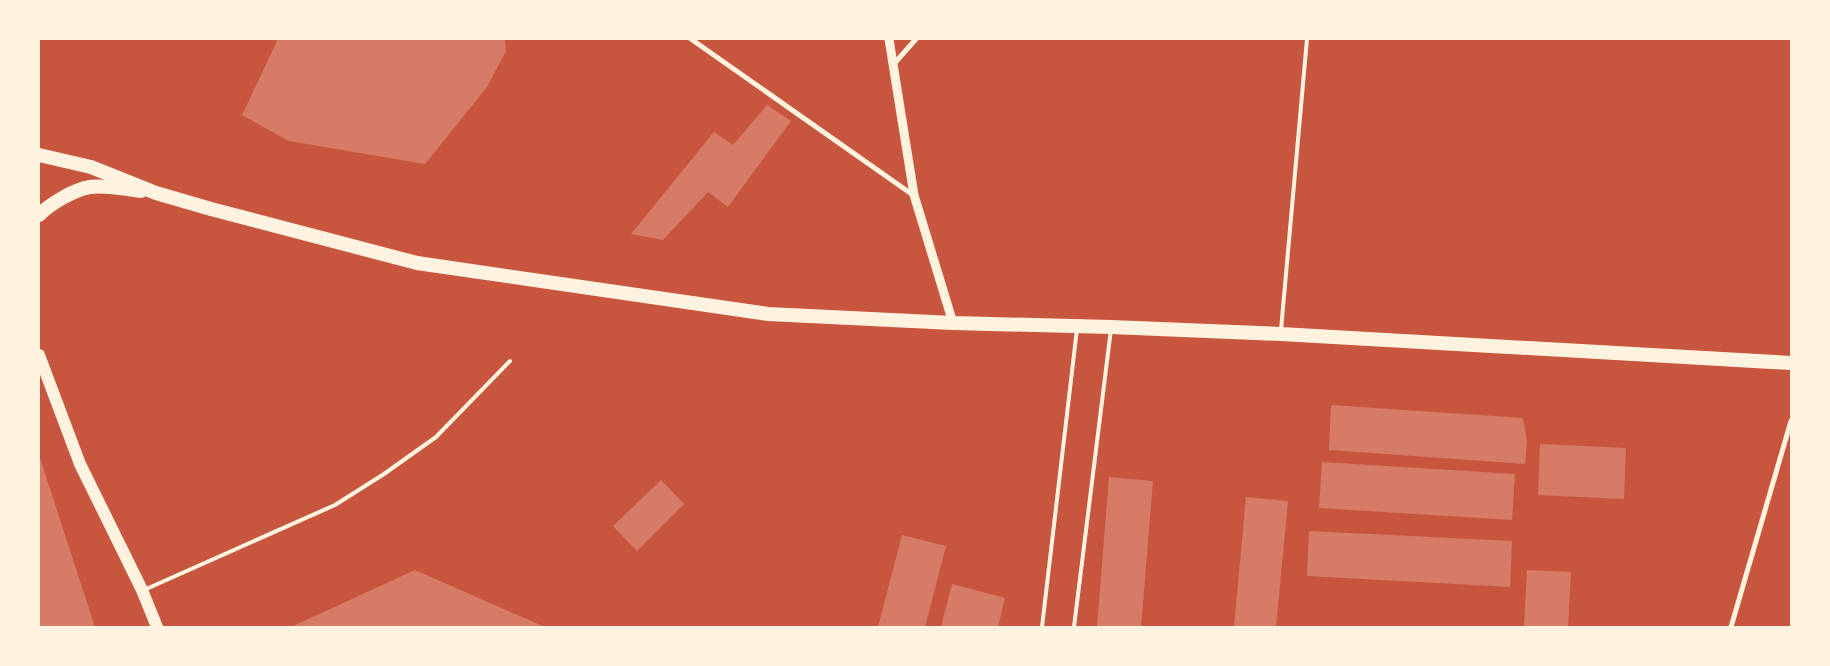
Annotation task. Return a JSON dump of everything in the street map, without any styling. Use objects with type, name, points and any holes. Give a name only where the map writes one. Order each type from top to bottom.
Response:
[{"type":"highway","points":[[39,155],[91,167],[156,193],[211,209],[418,263],[768,314],[953,324],[1111,327],[1281,334],[1791,363]]},
{"type":"highway","points":[[39,215],[47,207],[66,196],[90,187],[156,193]]},
{"type":"main road","points":[[39,355],[80,464],[142,590],[157,627]]},
{"type":"street","points":[[691,39],[914,195]]},
{"type":"street","points":[[889,39],[914,195],[953,324]]},
{"type":"street","points":[[893,66],[916,39]]},
{"type":"street","points":[[1731,627],[1791,421]]},
{"type":"lane","points":[[1281,334],[1306,39]]},
{"type":"lane","points":[[1042,627],[1077,326]]},
{"type":"lane","points":[[1074,627],[1111,327]]},
{"type":"lane","points":[[142,590],[335,506],[436,437],[510,361]]},
{"type":"building","points":[[278,39],[505,39],[506,51],[487,87],[425,164],[289,141],[242,115]]},
{"type":"building","points":[[767,105],[791,121],[728,207],[708,192],[663,240],[631,234],[714,132],[733,145]]},
{"type":"building","points":[[1331,405],[1523,418],[1527,441],[1525,464],[1329,450]]},
{"type":"building","points":[[1540,444],[1626,448],[1624,499],[1538,495]]},
{"type":"building","points":[[39,455],[95,627],[39,627]]},
{"type":"building","points":[[1322,462],[1515,474],[1512,520],[1319,508]]},
{"type":"building","points":[[1109,477],[1153,481],[1141,627],[1097,627]]},
{"type":"building","points":[[661,480],[684,504],[637,551],[613,526]]},
{"type":"building","points":[[1246,497],[1288,501],[1276,627],[1234,627]]},
{"type":"building","points":[[1309,531],[1512,541],[1510,587],[1307,576]]},
{"type":"building","points":[[902,535],[946,546],[925,627],[878,627]]},
{"type":"building","points":[[415,570],[545,627],[291,627]]},
{"type":"building","points":[[1527,570],[1571,572],[1568,627],[1524,627]]},
{"type":"building","points":[[952,584],[1005,598],[998,627],[941,627]]}]
